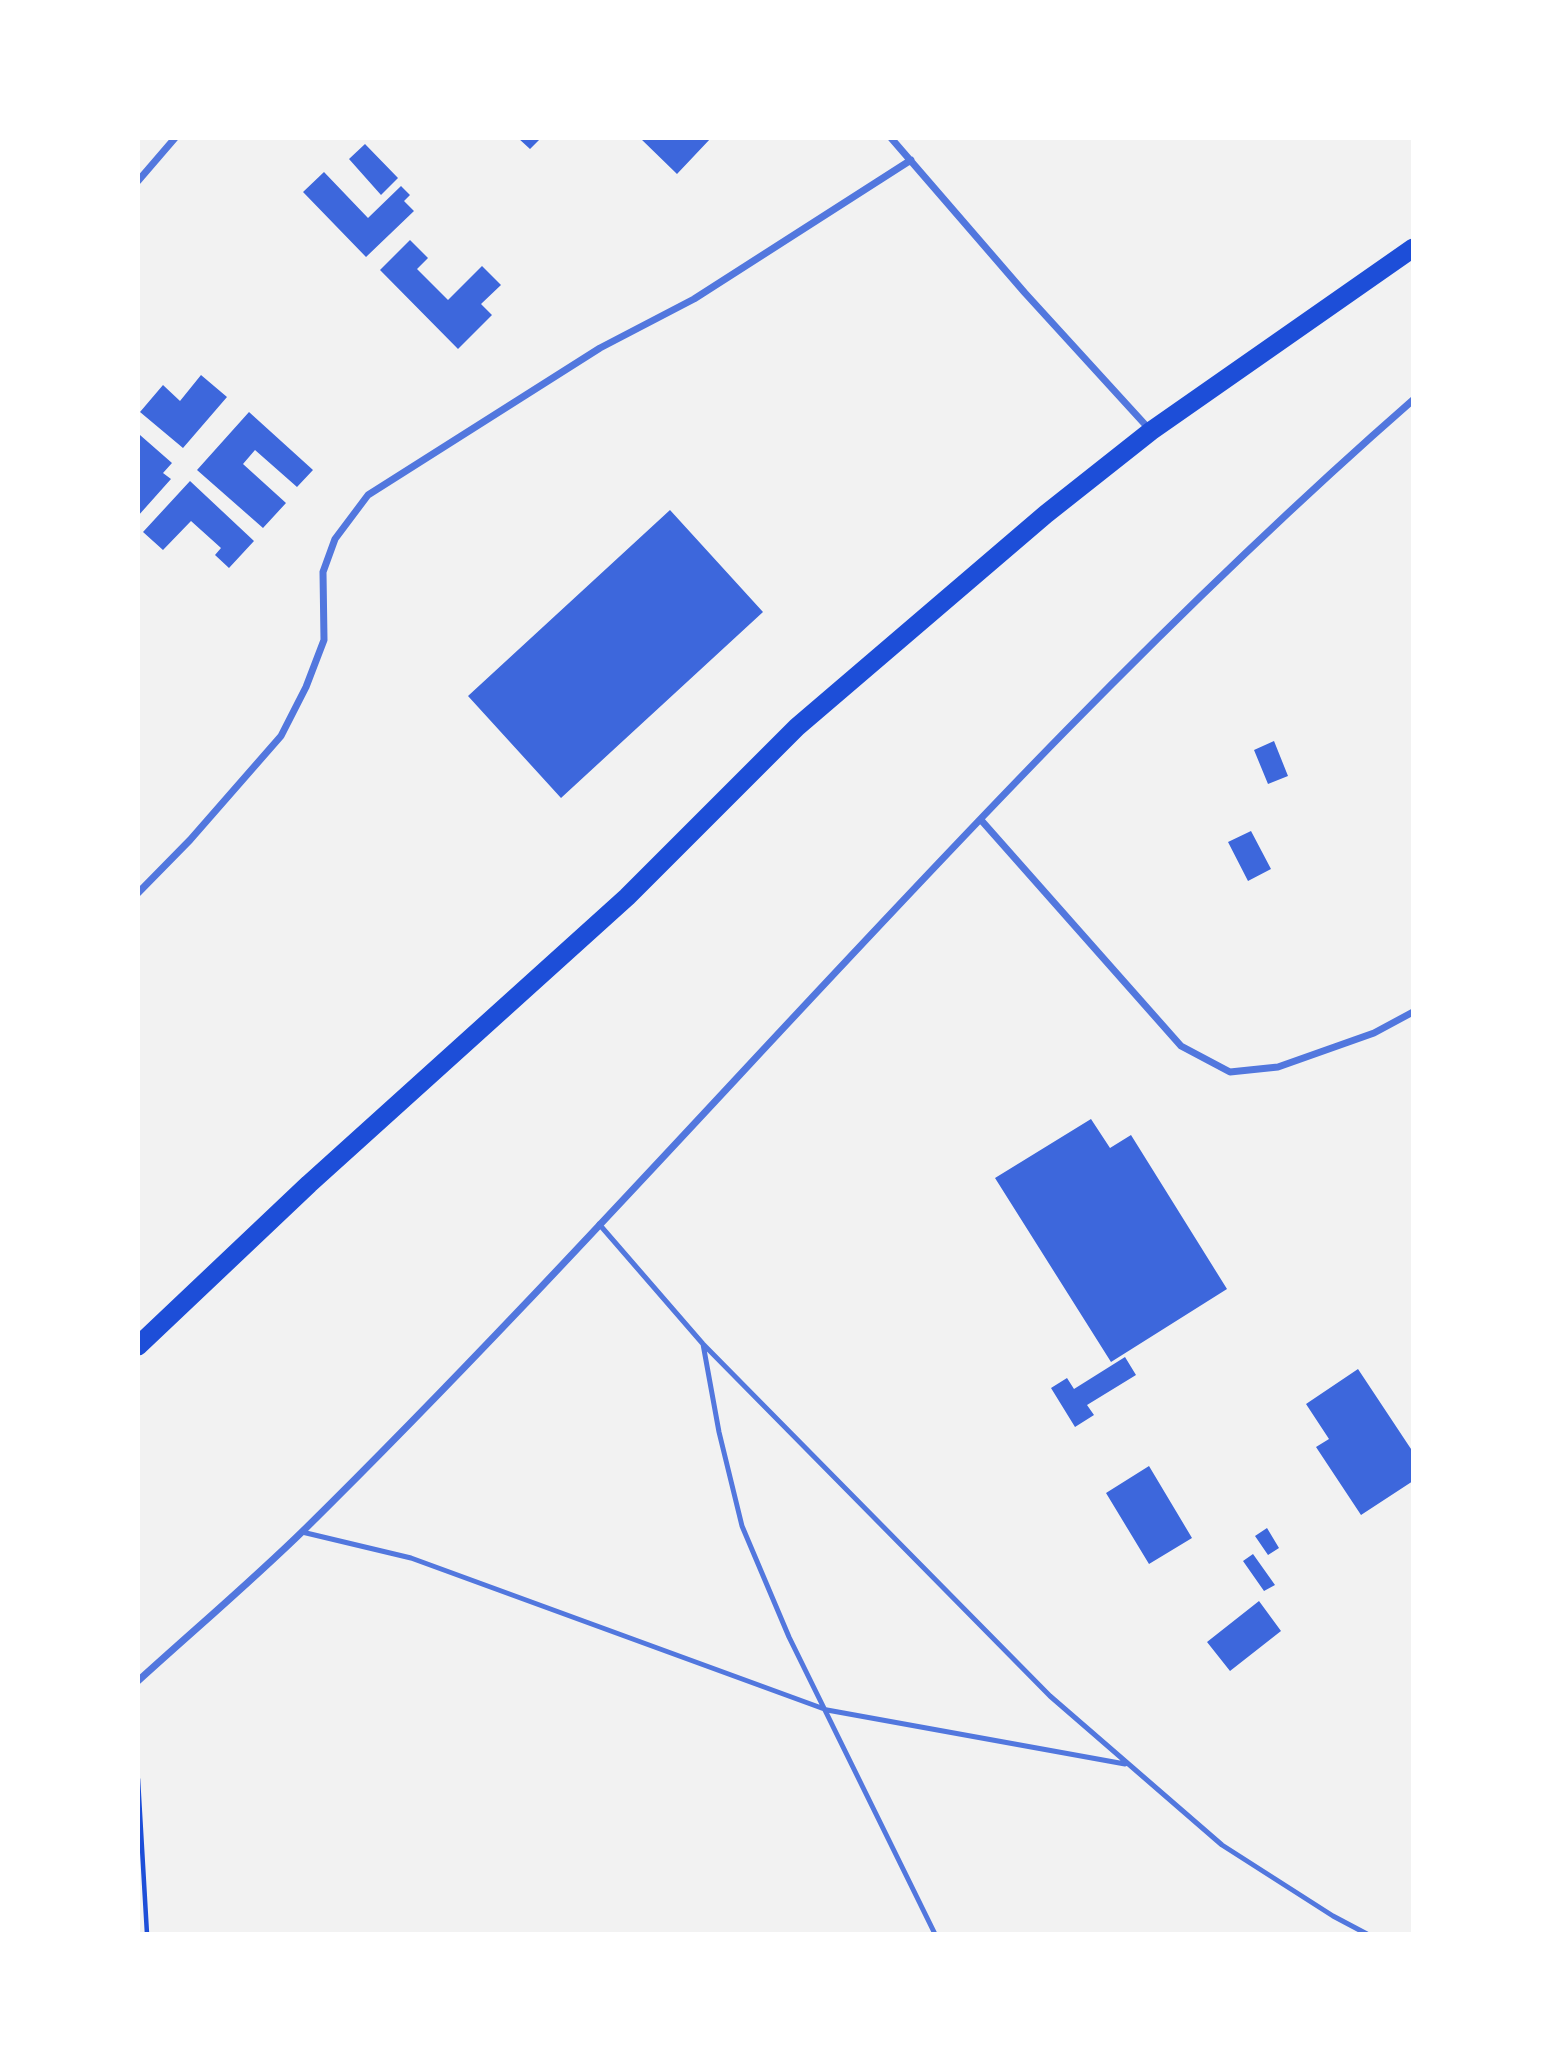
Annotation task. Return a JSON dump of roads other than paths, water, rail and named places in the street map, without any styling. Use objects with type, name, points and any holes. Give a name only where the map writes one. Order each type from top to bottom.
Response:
[{"type":"highway","points":[[138,1346],[309,1184],[627,897],[797,727],[1046,514],[1151,431],[1413,248]]},
{"type":"street","points":[[138,181],[175,138]]},
{"type":"street","points":[[891,138],[1025,293],[1151,431]]},
{"type":"street","points":[[138,893],[190,840],[281,736],[306,687],[324,640],[323,572],[335,539],[368,495],[600,348],[694,299],[911,160]]},
{"type":"street","points":[[138,1681],[302,1532],[477,1356],[598,1223],[1137,660],[1327,475],[1413,400]]},
{"type":"street","points":[[981,820],[1181,1046],[1230,1072],[1278,1067],[1374,1033],[1413,1012]]},
{"type":"lane","points":[[598,1223],[704,1344],[1040,1686],[1222,1845],[1333,1916],[1367,1934]]},
{"type":"lane","points":[[704,1344],[719,1432],[742,1526],[789,1637],[935,1934]]},
{"type":"lane","points":[[302,1532],[411,1558],[827,1710],[1127,1764]]}]
